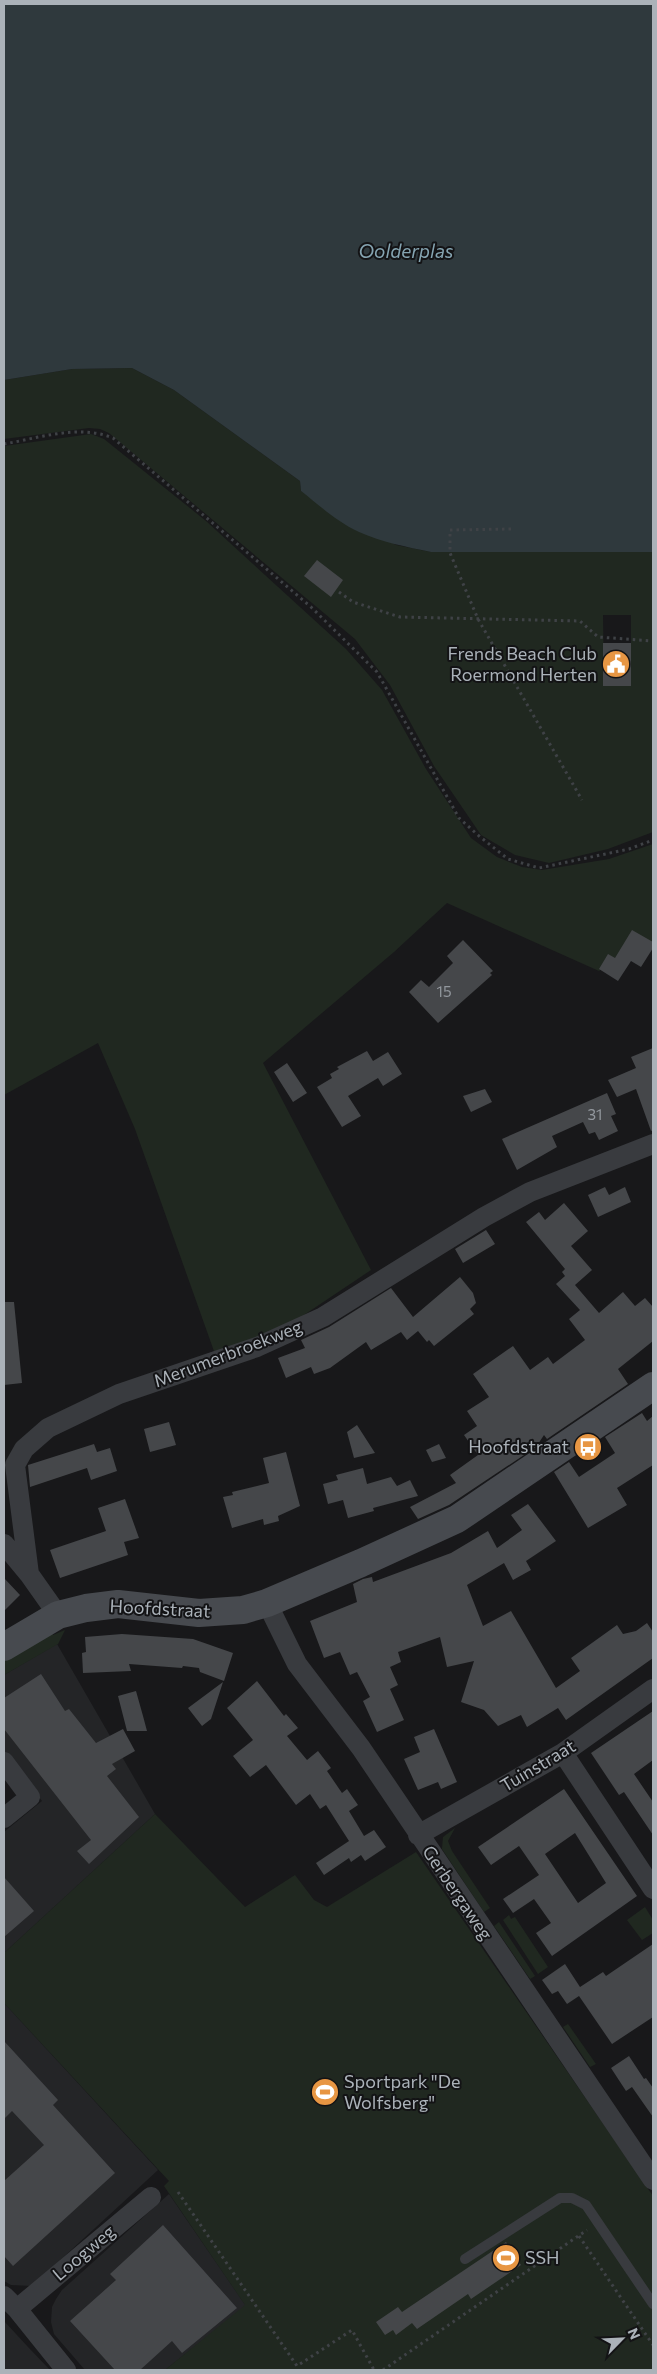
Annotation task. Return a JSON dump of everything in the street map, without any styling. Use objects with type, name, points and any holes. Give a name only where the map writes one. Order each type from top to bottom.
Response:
[{"type":"street","name":"Merumerbroekweg","points":[[29,1574],[15,1465],[24,1449],[48,1428],[119,1394],[257,1347],[323,1317],[484,1217],[530,1192],[653,1144]]},
{"type":"street","name":"Hoofdstraat","points":[[58,1615],[118,1604],[199,1613],[242,1610],[267,1603],[457,1520],[653,1386]]},
{"type":"street","name":"Merumerbroekweg","points":[[4,1544],[29,1574],[58,1615]]},
{"type":"street","name":"Gerbergaweg","points":[[267,1603],[297,1664],[361,1748],[653,2180]]},
{"type":"street","points":[[4,1647],[58,1615]]},
{"type":"street","name":"Tuinstraat","points":[[418,1835],[563,1753],[653,1689]]},
{"type":"street","points":[[563,1753],[653,1887]]},
{"type":"street","points":[[4,1762],[30,1797],[4,1818]]},
{"type":"street","name":"Loogweg","points":[[11,2303],[151,2197]]},
{"type":"street","points":[[11,2303],[66,2370]]},
{"type":"lane","points":[[465,2259],[560,2198],[572,2198],[586,2205],[653,2304]]},
{"type":"path","points":[[4,444],[80,431],[100,433],[113,438],[311,607],[377,672],[459,818],[478,836],[508,859],[539,868],[629,849],[653,840]]},
{"type":"path","points":[[511,529],[450,530],[450,553],[478,619],[582,800]]},
{"type":"path","points":[[339,592],[352,602],[400,617],[580,621],[598,638],[653,641]]},
{"type":"path","points":[[178,2192],[296,2366],[352,2330],[374,2370]]},
{"type":"path","points":[[383,2370],[579,2236],[653,2345]]},
{"type":"shaded area","points":[[132,368],[174,390],[300,481],[301,491],[396,545],[431,552],[653,552],[653,832],[608,849],[549,863],[515,855],[481,835],[434,766],[390,685],[355,639],[109,433],[100,429],[89,428],[4,439],[4,380],[72,369]],"holes":[[[603,615],[631,615],[631,686],[604,686]]]},
{"type":"shaded area","points":[[91,434],[104,439],[206,521],[346,649],[382,690],[426,769],[471,838],[497,857],[522,867],[542,870],[609,859],[653,844],[653,947],[643,943],[612,960],[599,971],[447,903],[394,952],[263,1063],[371,1270],[295,1321],[215,1354],[135,1129],[98,1043],[4,1095],[4,446]]},
{"type":"shaded area","points":[[65,1630],[58,1644],[4,1675],[4,1658],[52,1632],[53,1635]]},
{"type":"shaded area","points":[[57,1644],[155,1814],[4,1953],[4,1832],[42,1801],[4,1752],[4,1675]]},
{"type":"shaded area","name":"Sportpark \"De Wolfsberg\"","points":[[155,1814],[245,1907],[295,1875],[314,1900],[327,1907],[416,1852],[653,2196],[653,2370],[165,2370],[245,2305],[164,2186],[169,2181],[4,2003],[4,1953]]},
{"type":"shaded area","points":[[455,1828],[448,1841],[452,1851],[490,1908],[484,1912],[442,1849],[443,1837]]},
{"type":"shaded area","points":[[645,1907],[653,1920],[653,1933],[642,1940],[627,1920]]},
{"type":"shaded area","points":[[509,1915],[511,1919],[515,1917],[548,1967],[538,1974],[503,1920]]},
{"type":"shaded area","points":[[499,1922],[535,1976],[530,1979],[494,1926]]},
{"type":"shaded area","points":[[4,2003],[158,2170],[32,2286],[11,2285],[4,2281]]},
{"type":"shaded area","points":[[568,2024],[596,2064],[590,2067],[563,2027]]},
{"type":"shaded area","points":[[169,2194],[246,2306],[165,2370],[85,2370],[54,2334],[51,2322],[52,2307],[62,2290]]},
{"type":"shaded area","points":[[4,2321],[28,2347],[50,2370],[4,2370]]},
{"type":"water","name":"Oolderplas","points":[[4,4],[653,4],[653,552],[431,552],[394,544],[359,532],[328,513],[301,491],[300,481],[174,390],[132,368],[72,369],[4,380]]},
{"type":"building","points":[[317,560],[343,580],[331,597],[304,576]]},
{"type":"building","points":[[603,643],[631,643],[631,686],[603,686]]},
{"type":"building","points":[[632,930],[653,942],[653,948],[641,967],[631,961],[618,981],[599,969],[608,954],[615,958]]},
{"type":"building","points":[[463,940],[493,971],[490,973],[492,975],[438,1023],[409,992],[421,980],[429,987],[453,963],[447,956]]},
{"type":"building","points":[[653,1048],[653,1130],[651,1131],[636,1089],[617,1097],[608,1080],[636,1068],[631,1057]]},
{"type":"building","points":[[367,1051],[373,1061],[388,1052],[402,1074],[383,1086],[378,1078],[348,1096],[361,1116],[342,1127],[317,1087],[332,1078],[330,1074],[339,1069],[337,1067]]},
{"type":"building","points":[[287,1063],[307,1093],[293,1102],[274,1072]]},
{"type":"building","points":[[485,1089],[492,1102],[471,1112],[463,1096]]},
{"type":"building","points":[[607,1093],[616,1114],[611,1116],[618,1131],[599,1140],[595,1132],[589,1134],[583,1122],[552,1136],[557,1147],[517,1170],[502,1139]]},
{"type":"building","points":[[605,1187],[609,1195],[625,1187],[631,1202],[598,1217],[588,1195]]},
{"type":"building","points":[[564,1203],[588,1231],[571,1246],[592,1270],[575,1285],[599,1313],[623,1292],[635,1306],[645,1298],[653,1307],[653,1341],[618,1369],[628,1384],[547,1439],[544,1435],[536,1447],[449,1505],[418,1519],[410,1507],[456,1483],[450,1475],[478,1455],[464,1435],[477,1426],[467,1411],[489,1397],[473,1374],[513,1346],[530,1370],[548,1357],[553,1364],[585,1340],[569,1319],[580,1310],[556,1284],[565,1276],[562,1272],[565,1269],[526,1222],[539,1212],[545,1220]]},
{"type":"building","points":[[486,1230],[495,1244],[463,1263],[455,1249]]},
{"type":"building","points":[[460,1277],[473,1293],[476,1303],[470,1309],[474,1314],[434,1346],[429,1340],[427,1342],[418,1331],[407,1340],[401,1332],[371,1350],[366,1342],[330,1368],[314,1374],[311,1367],[286,1378],[278,1358],[305,1348],[301,1340],[329,1327],[391,1288],[413,1317]]},
{"type":"building","points":[[4,1302],[14,1302],[22,1383],[4,1385]]},
{"type":"building","points":[[642,1413],[647,1421],[653,1416],[653,1465],[617,1488],[627,1505],[588,1528],[554,1472],[569,1462],[579,1477],[615,1453],[605,1437]]},
{"type":"building","points":[[169,1422],[176,1445],[150,1452],[144,1429]]},
{"type":"building","points":[[357,1425],[375,1453],[354,1458],[347,1432]]},
{"type":"building","points":[[94,1444],[97,1452],[110,1448],[117,1471],[91,1480],[87,1468],[30,1487],[28,1465]]},
{"type":"building","points":[[439,1444],[446,1458],[432,1462],[426,1450]]},
{"type":"building","points":[[286,1452],[300,1506],[278,1516],[279,1521],[264,1525],[263,1519],[232,1528],[223,1497],[233,1495],[232,1492],[269,1483],[263,1458]]},
{"type":"building","points":[[363,1468],[367,1484],[391,1477],[397,1486],[410,1480],[418,1496],[373,1508],[374,1511],[348,1518],[343,1500],[328,1504],[323,1484],[338,1480],[336,1475]]},
{"type":"building","points":[[125,1499],[139,1538],[124,1542],[128,1555],[60,1578],[50,1550],[106,1531],[98,1508]]},
{"type":"building","points":[[528,1504],[556,1541],[526,1561],[531,1570],[513,1580],[504,1563],[467,1585],[483,1626],[511,1611],[556,1688],[580,1671],[571,1658],[617,1625],[623,1634],[636,1631],[647,1623],[653,1632],[653,1658],[566,1720],[558,1708],[527,1727],[521,1715],[498,1726],[484,1710],[461,1702],[474,1661],[447,1667],[440,1637],[398,1652],[401,1662],[390,1667],[398,1685],[390,1689],[404,1720],[377,1732],[363,1701],[370,1697],[357,1672],[350,1675],[340,1652],[324,1658],[310,1621],[357,1602],[353,1584],[363,1579],[372,1577],[373,1582],[451,1553],[488,1531],[497,1548],[522,1530],[511,1515]]},
{"type":"building","points":[[4,1578],[20,1595],[4,1611]]},
{"type":"building","points":[[122,1634],[193,1639],[233,1653],[224,1681],[200,1672],[199,1668],[183,1666],[182,1668],[129,1664],[131,1671],[83,1673],[82,1653],[86,1652],[85,1637]]},
{"type":"building","points":[[41,1674],[65,1711],[69,1709],[96,1743],[123,1729],[135,1751],[112,1764],[116,1769],[107,1776],[139,1817],[89,1864],[77,1851],[91,1840],[4,1729],[4,1698]]},
{"type":"building","points":[[257,1681],[284,1716],[286,1714],[298,1728],[287,1736],[307,1760],[318,1751],[331,1768],[327,1771],[342,1793],[347,1789],[358,1805],[349,1811],[364,1836],[374,1830],[386,1847],[365,1861],[361,1855],[351,1862],[349,1858],[324,1875],[316,1863],[349,1841],[326,1805],[320,1809],[310,1794],[296,1805],[266,1765],[250,1777],[233,1756],[253,1740],[227,1708]]},
{"type":"building","points":[[223,1682],[211,1719],[202,1726],[188,1708]]},
{"type":"building","points":[[136,1691],[147,1731],[127,1731],[118,1696]]},
{"type":"building","points":[[653,1711],[653,1760],[634,1774],[653,1802],[653,1835],[624,1792],[619,1795],[591,1753]]},
{"type":"building","points":[[434,1729],[457,1782],[441,1789],[438,1782],[418,1790],[404,1759],[420,1752],[414,1737]]},
{"type":"building","points":[[564,1789],[637,1896],[552,1956],[536,1933],[551,1923],[534,1899],[513,1913],[503,1899],[539,1875],[519,1846],[491,1865],[478,1847]],"holes":[[[575,1833],[606,1883],[578,1903],[545,1854]]]},
{"type":"building","points":[[4,1877],[34,1911],[4,1937]]},
{"type":"building","points":[[653,1944],[653,2017],[612,2044],[579,1996],[567,2004],[558,1991],[552,1994],[542,1980],[565,1964],[580,1987],[603,1972],[606,1976]]},
{"type":"building","points":[[4,2041],[58,2100],[53,2105],[115,2173],[13,2266],[4,2256],[4,2181],[44,2145],[12,2111],[4,2119]]},
{"type":"building","points":[[629,2056],[644,2079],[646,2078],[653,2088],[653,2117],[632,2087],[626,2091],[611,2068]]},
{"type":"building","points":[[163,2225],[237,2308],[182,2353],[172,2341],[140,2370],[115,2370],[70,2321],[116,2280],[110,2274]]},
{"type":"building","points":[[506,2242],[521,2265],[471,2299],[468,2294],[417,2329],[412,2323],[396,2335],[393,2330],[385,2335],[376,2322],[398,2307],[402,2312]]},
{"type":"place","name":"Frends Beach Club Roermond Herten","points":[[616,664]]},
{"type":"place","name":"Hoofdstraat","points":[[588,1447]]},
{"type":"place","name":"Sportpark \"De Wolfsberg\"","points":[[325,2092]]},
{"type":"place","name":"SSH","points":[[506,2258]]}]
